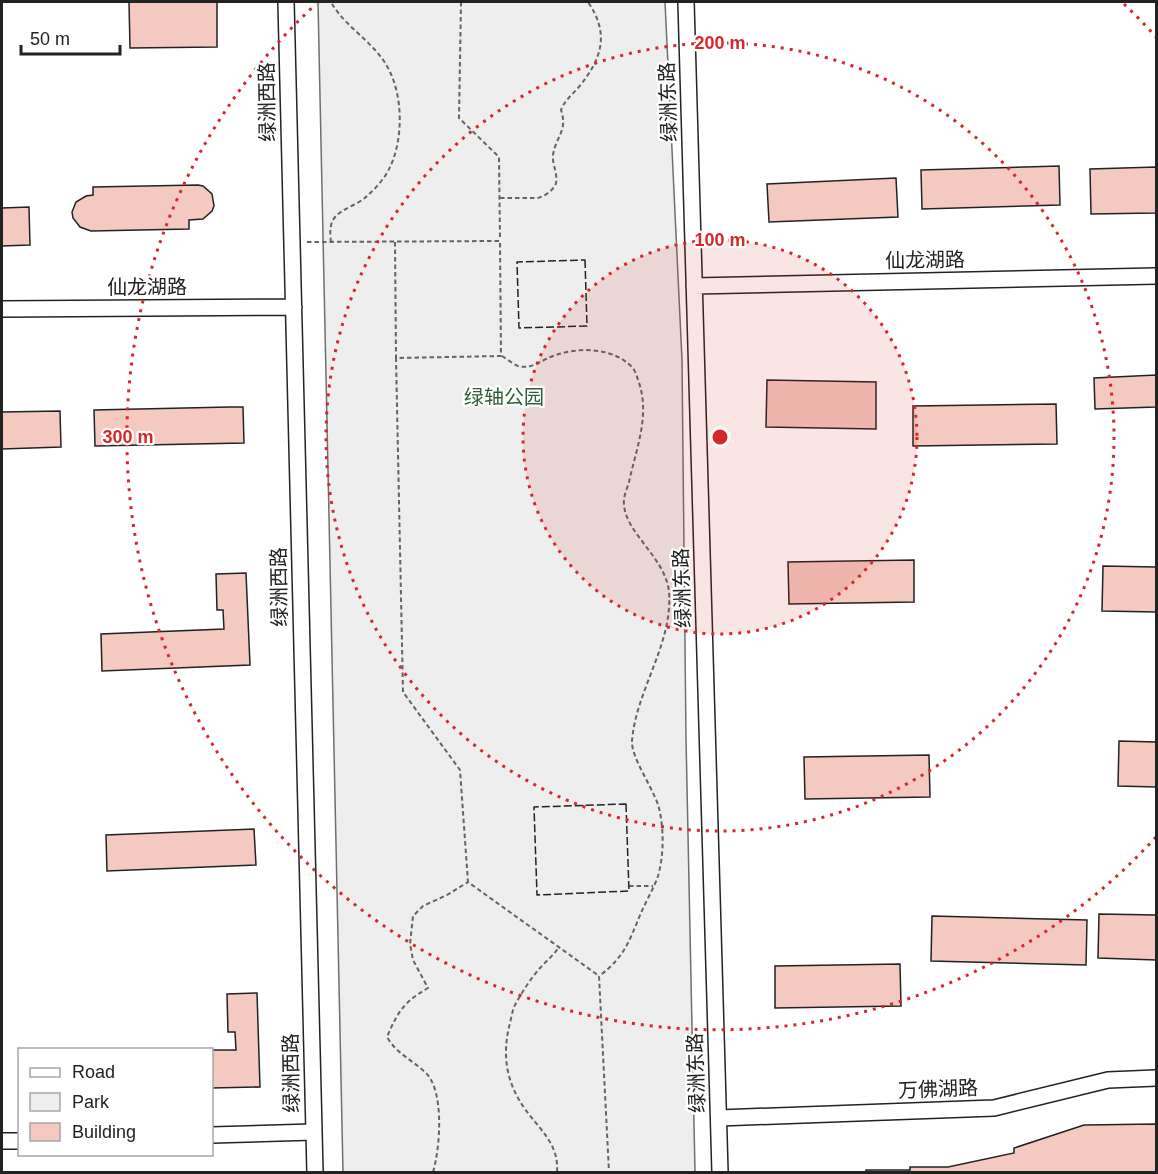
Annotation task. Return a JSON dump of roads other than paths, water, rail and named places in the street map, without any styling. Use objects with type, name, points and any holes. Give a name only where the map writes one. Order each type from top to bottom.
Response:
[{"type":"street","name":"绿洲西路","points":[[286,2],[315,1173]]},
{"type":"street","name":"绿洲东路","points":[[686,2],[720,1173]]},
{"type":"street","name":"仙龙湖路","points":[[694,286],[1156,276]]},
{"type":"street","name":"仙龙湖路","points":[[2,309],[294,307]]},
{"type":"street","name":"万佛湖路","points":[[719,1119],[994,1108],[1108,1080],[1156,1078]]},
{"type":"street","points":[[213,1135],[313,1132]]},
{"type":"street","points":[[2,1141],[18,1141]]},
{"type":"park label","name":"绿轴公园","points":[[504,397]]}]
